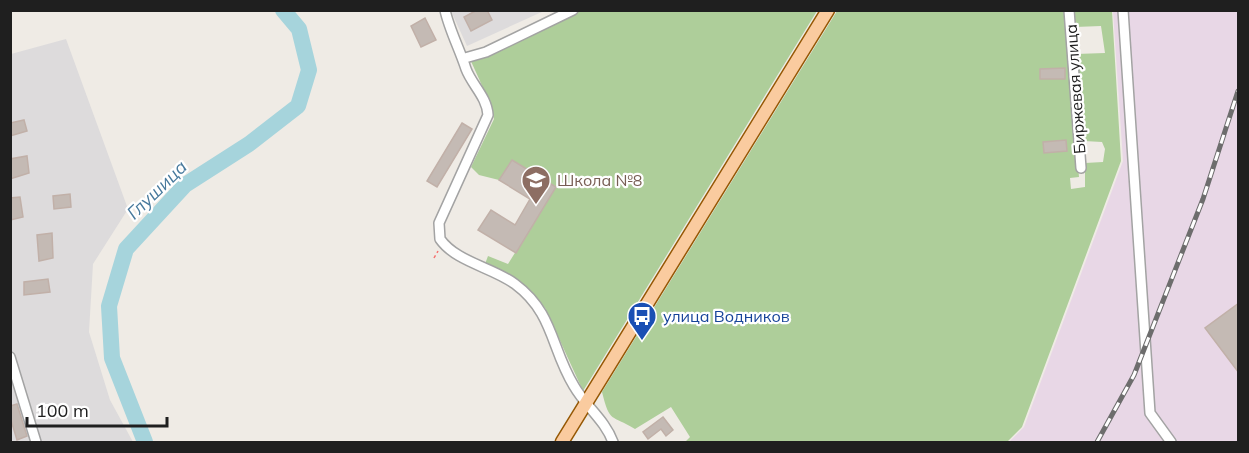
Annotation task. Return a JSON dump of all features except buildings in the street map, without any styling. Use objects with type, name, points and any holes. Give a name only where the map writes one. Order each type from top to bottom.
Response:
[{"type":"main road","points":[[562,442],[828,10]]},
{"type":"street","points":[[445,10],[465,58],[466,69],[488,107],[488,115],[439,223],[440,239],[451,250],[515,284],[543,312],[573,385],[608,426],[613,442]]},
{"type":"street","points":[[465,58],[486,52],[573,10]]},
{"type":"street","name":"Биржевая улица","points":[[1069,10],[1081,168]]},
{"type":"street","points":[[1123,10],[1150,413],[1171,442]]},
{"type":"street","points":[[10,357],[36,442]]},
{"type":"shaded area","points":[[451,11],[544,11],[467,46]]},
{"type":"shaded area","points":[[1113,11],[1238,11],[1238,442],[1009,442],[1024,427],[1123,161]]},
{"type":"shaded area","points":[[66,39],[128,209],[93,264],[89,332],[110,400],[133,442],[11,442],[11,54]]},
{"type":"green space","points":[[579,11],[817,11],[583,391],[545,308],[517,280],[485,264],[488,256],[508,264],[556,187],[512,160],[499,180],[479,175],[471,167],[494,119],[489,101],[470,59],[518,41]]},
{"type":"green space","points":[[837,11],[1065,11],[1079,177],[1070,178],[1071,189],[1085,187],[1085,163],[1103,162],[1105,149],[1102,142],[1084,141],[1076,54],[1105,53],[1101,26],[1075,27],[1073,11],[1112,11],[1121,161],[1022,427],[1007,442],[685,442],[690,437],[671,407],[635,429],[612,417],[602,392]]},
{"type":"waterway","name":"Глушица","points":[[145,442],[112,358],[109,306],[126,249],[185,185],[249,144],[298,106],[309,70],[299,29],[283,10]]},
{"type":"railway","points":[[1097,442],[1134,375],[1203,199],[1238,91]]},
{"type":"place","name":"Школа №8","points":[[536,206]]},
{"type":"place","name":"улица Водников","points":[[642,342]]}]
